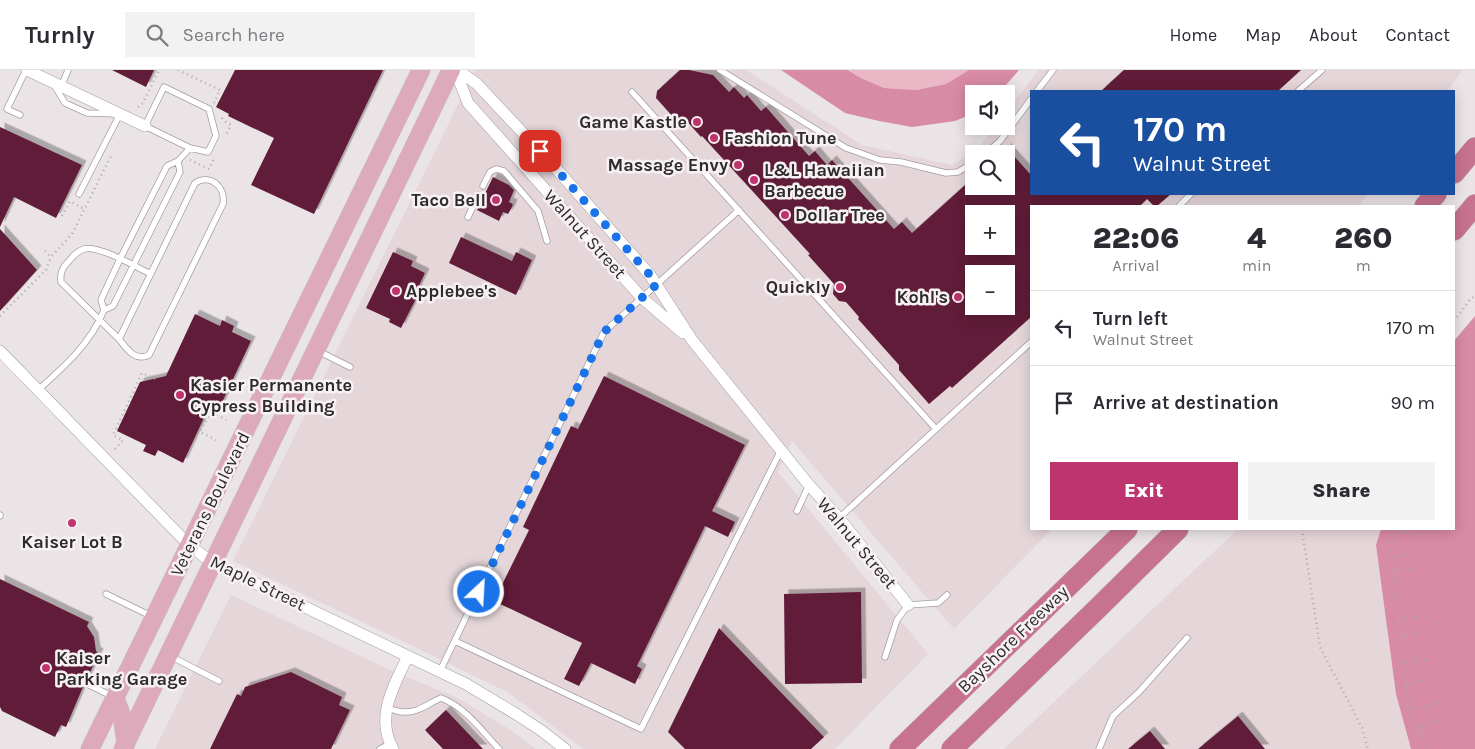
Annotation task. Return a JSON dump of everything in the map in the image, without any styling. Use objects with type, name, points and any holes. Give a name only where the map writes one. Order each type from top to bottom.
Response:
[{"type":"highway","points":[[1455,172],[1475,148]]},
{"type":"highway","points":[[1426,205],[1435,195]]},
{"type":"highway","points":[[1455,229],[1475,205]]},
{"type":"highway","name":"Bayshore Freeway","points":[[900,749],[1125,530]]},
{"type":"highway","name":"Bayshore Freeway","points":[[952,749],[1177,530]]},
{"type":"main road","name":"Veterans Boulevard","points":[[90,749],[422,70]]},
{"type":"main road","name":"Veterans Boulevard","points":[[125,746],[316,350],[455,70]]},
{"type":"main road","points":[[116,698],[122,716],[125,746]]},
{"type":"street","points":[[27,70],[145,126]]},
{"type":"street","name":"Walnut Street","points":[[455,70],[477,84],[552,164],[650,275],[692,340],[809,486],[839,518],[908,605]]},
{"type":"street","name":"Walnut Street","points":[[455,70],[468,103],[642,298],[692,340]]},
{"type":"street","name":"Maple Street","points":[[0,351],[190,546],[213,563],[466,684],[542,731],[565,749]]},
{"type":"street","points":[[388,747],[386,710],[391,692],[408,656]]},
{"type":"lane","points":[[20,115],[7,109],[27,70]]},
{"type":"lane","points":[[57,83],[68,70]]},
{"type":"lane","points":[[720,70],[846,148],[880,160],[901,162],[946,173],[958,172],[965,168]]},
{"type":"lane","points":[[1038,90],[1053,70]]},
{"type":"lane","points":[[1299,90],[1322,70]]},
{"type":"lane","points":[[164,87],[209,109],[216,136],[208,152],[190,148],[145,126],[164,87]]},
{"type":"lane","points":[[632,92],[936,429]]},
{"type":"lane","points":[[995,145],[1030,100]]},
{"type":"lane","points":[[79,194],[120,114]]},
{"type":"lane","points":[[38,390],[78,352],[100,321],[104,310],[101,300],[167,166],[180,159],[190,148]]},
{"type":"lane","points":[[104,310],[113,306],[180,172],[180,159]]},
{"type":"lane","points":[[483,186],[490,172],[496,169],[504,171],[538,211],[548,241]]},
{"type":"lane","points":[[119,339],[195,183],[200,180],[212,181],[219,186],[223,192],[223,204],[149,355],[143,358],[137,357],[127,350],[119,339],[61,282],[60,273],[76,253],[83,249],[91,248],[120,259],[150,274]]},
{"type":"lane","points":[[468,217],[478,195]]},
{"type":"lane","points":[[1180,205],[1190,195]]},
{"type":"lane","points":[[440,671],[604,332],[738,210]]},
{"type":"lane","points":[[839,518],[1030,343]]},
{"type":"lane","points":[[316,350],[350,366]]},
{"type":"lane","points":[[455,640],[642,729],[781,450]]},
{"type":"lane","points":[[797,511],[809,486]]},
{"type":"lane","points":[[106,594],[155,618]]},
{"type":"lane","points":[[885,657],[897,620],[908,605],[938,603],[948,594]]},
{"type":"lane","points":[[1099,749],[1113,716],[1139,692],[1187,638]]},
{"type":"lane","points":[[168,655],[219,681]]},
{"type":"lane","points":[[85,683],[116,698]]},
{"type":"lane","points":[[388,708],[403,712],[417,711],[441,698],[450,701],[499,749]]},
{"type":"path","points":[[138,107],[143,103],[159,70]]},
{"type":"path","points":[[178,70],[220,90],[213,105]]},
{"type":"path","points":[[220,116],[231,126],[222,143]]},
{"type":"path","points":[[180,159],[209,169],[218,152]]},
{"type":"path","points":[[62,216],[70,201],[84,209]]},
{"type":"path","points":[[0,316],[46,270],[51,256]]},
{"type":"path","points":[[1455,319],[1472,298],[1475,297]]},
{"type":"path","points":[[116,448],[123,440],[113,435],[142,373],[156,379]]},
{"type":"path","points":[[216,440],[200,432],[209,411],[226,420]]},
{"type":"path","points":[[1302,530],[1320,647],[1362,728],[1368,749]]},
{"type":"path","points":[[1396,530],[1390,549],[1409,708],[1415,730],[1423,736]]},
{"type":"path","points":[[1400,530],[1424,536]]},
{"type":"path","points":[[1391,558],[1409,555]]},
{"type":"path","points":[[1393,572],[1416,567]]},
{"type":"path","points":[[1399,619],[1426,616]]},
{"type":"path","points":[[1401,636],[1417,634]]},
{"type":"path","points":[[1404,662],[1431,660]]},
{"type":"path","points":[[1407,684],[1435,679]]},
{"type":"path","points":[[1409,708],[1440,703]]},
{"type":"path","points":[[1426,749],[1421,726],[1443,720]]},
{"type":"shaded area","points":[[475,70],[746,70],[862,145],[952,165],[965,157],[965,195],[1015,195],[1015,145],[981,145],[988,135],[1015,135],[1015,101],[1039,70],[1463,70],[1448,90],[1030,90],[1030,195],[1367,195],[1360,205],[1030,205],[1030,530],[1051,530],[954,629],[792,441],[778,472],[928,654],[835,749],[583,749],[507,692],[233,561]]},
{"type":"shaded area","points":[[781,70],[848,70],[884,88],[916,90],[946,84],[969,70],[1019,70],[1006,85],[965,85],[965,117],[955,121],[912,127],[845,113]]},
{"type":"shaded area","points":[[849,70],[969,70],[946,84],[916,90],[884,88],[861,78]]},
{"type":"shaded area","points":[[1475,316],[1475,749],[1411,749],[1396,694],[1376,545],[1381,530],[1455,530],[1455,340]]},
{"type":"shaded area","points":[[1237,530],[1381,530],[1376,545],[1396,694],[1411,749],[1004,749]]},
{"type":"shaded area","points":[[231,595],[388,669],[456,697],[509,729],[536,749],[155,749]]},
{"type":"building","points":[[112,70],[154,70],[146,87]]},
{"type":"building","points":[[235,70],[383,70],[314,214],[251,185],[274,138],[228,116],[229,114],[216,107]]},
{"type":"building","points":[[680,70],[713,75],[729,92],[734,87],[744,98],[747,95],[761,111],[766,107],[809,156],[815,151],[827,165],[832,160],[894,229],[902,222],[912,233],[965,185],[965,195],[1015,195],[1015,157],[1030,174],[1030,195],[1170,195],[1158,205],[1153,205],[1147,199],[1141,205],[1030,205],[1030,318],[952,388],[950,386],[929,404],[899,370],[899,365],[858,319],[859,317],[846,302],[839,301],[833,294],[834,284],[808,255],[810,254],[684,118],[674,118],[656,98],[657,91]]},
{"type":"building","points":[[1124,70],[1301,70],[1279,90],[1102,90]]},
{"type":"building","points":[[0,127],[82,165],[56,218],[14,197],[0,227]]},
{"type":"building","name":"Taco Bell","points":[[493,177],[509,185],[514,190],[509,202],[513,204],[511,209],[508,214],[503,212],[499,221],[477,210]]},
{"type":"building","points":[[0,229],[37,270],[0,311]]},
{"type":"building","points":[[461,237],[512,261],[516,252],[532,260],[516,295],[449,263]]},
{"type":"building","name":"Applebee's","points":[[393,252],[413,261],[411,266],[425,273],[417,290],[420,291],[401,328],[389,322],[390,319],[366,308]]},
{"type":"building","name":"Kasier Permanente Cypress Building","points":[[195,314],[220,326],[222,320],[234,326],[232,332],[251,341],[218,411],[209,407],[183,463],[158,450],[155,456],[143,451],[146,445],[117,431],[140,382],[166,376]]},
{"type":"building","points":[[604,376],[745,445],[712,511],[735,522],[728,537],[705,526],[637,666],[642,669],[635,684],[591,663],[579,686],[564,679],[582,643],[494,601],[529,530],[523,527],[571,426],[578,429]]},
{"type":"building","name":"Kaiser Parking Garage","points":[[0,579],[89,622],[87,626],[94,637],[96,651],[99,653],[87,679],[81,681],[83,687],[66,727],[61,725],[55,737],[2,711],[0,707]]},
{"type":"building","points":[[861,592],[862,683],[785,684],[784,594]]},
{"type":"building","points":[[719,628],[824,737],[811,749],[685,749],[668,732]]},
{"type":"building","points":[[291,672],[342,697],[339,705],[350,710],[331,749],[210,749],[237,694],[241,696],[245,687]]},
{"type":"building","points":[[446,710],[483,749],[443,749],[425,730]]},
{"type":"building","points":[[1238,716],[1265,749],[1198,749]]},
{"type":"building","points":[[1150,731],[1165,749],[1128,749]]},
{"type":"place","name":"Game Kastle","points":[[697,122]]},
{"type":"place","name":"Fashion Tune","points":[[714,138]]},
{"type":"place","name":"Massage Envy","points":[[738,165]]},
{"type":"place","name":"L&L Hawaiian Barbecue","points":[[754,180]]},
{"type":"place","name":"Taco Bell","points":[[496,200]]},
{"type":"place","name":"Dollar Tree","points":[[785,215]]},
{"type":"place","name":"Quickly","points":[[840,287]]},
{"type":"place","name":"Applebee's","points":[[396,291]]},
{"type":"place","name":"Kohl's","points":[[958,297]]},
{"type":"place","name":"Kasier Permanente Cypress Building","points":[[180,395]]},
{"type":"place","name":"Kaiser Lot B","points":[[72,523]]},
{"type":"place","name":"Kaiser Parking Garage","points":[[46,668]]},
{"type":"route","points":[[479,592],[604,332],[656,285],[650,275],[540,151]]}]
